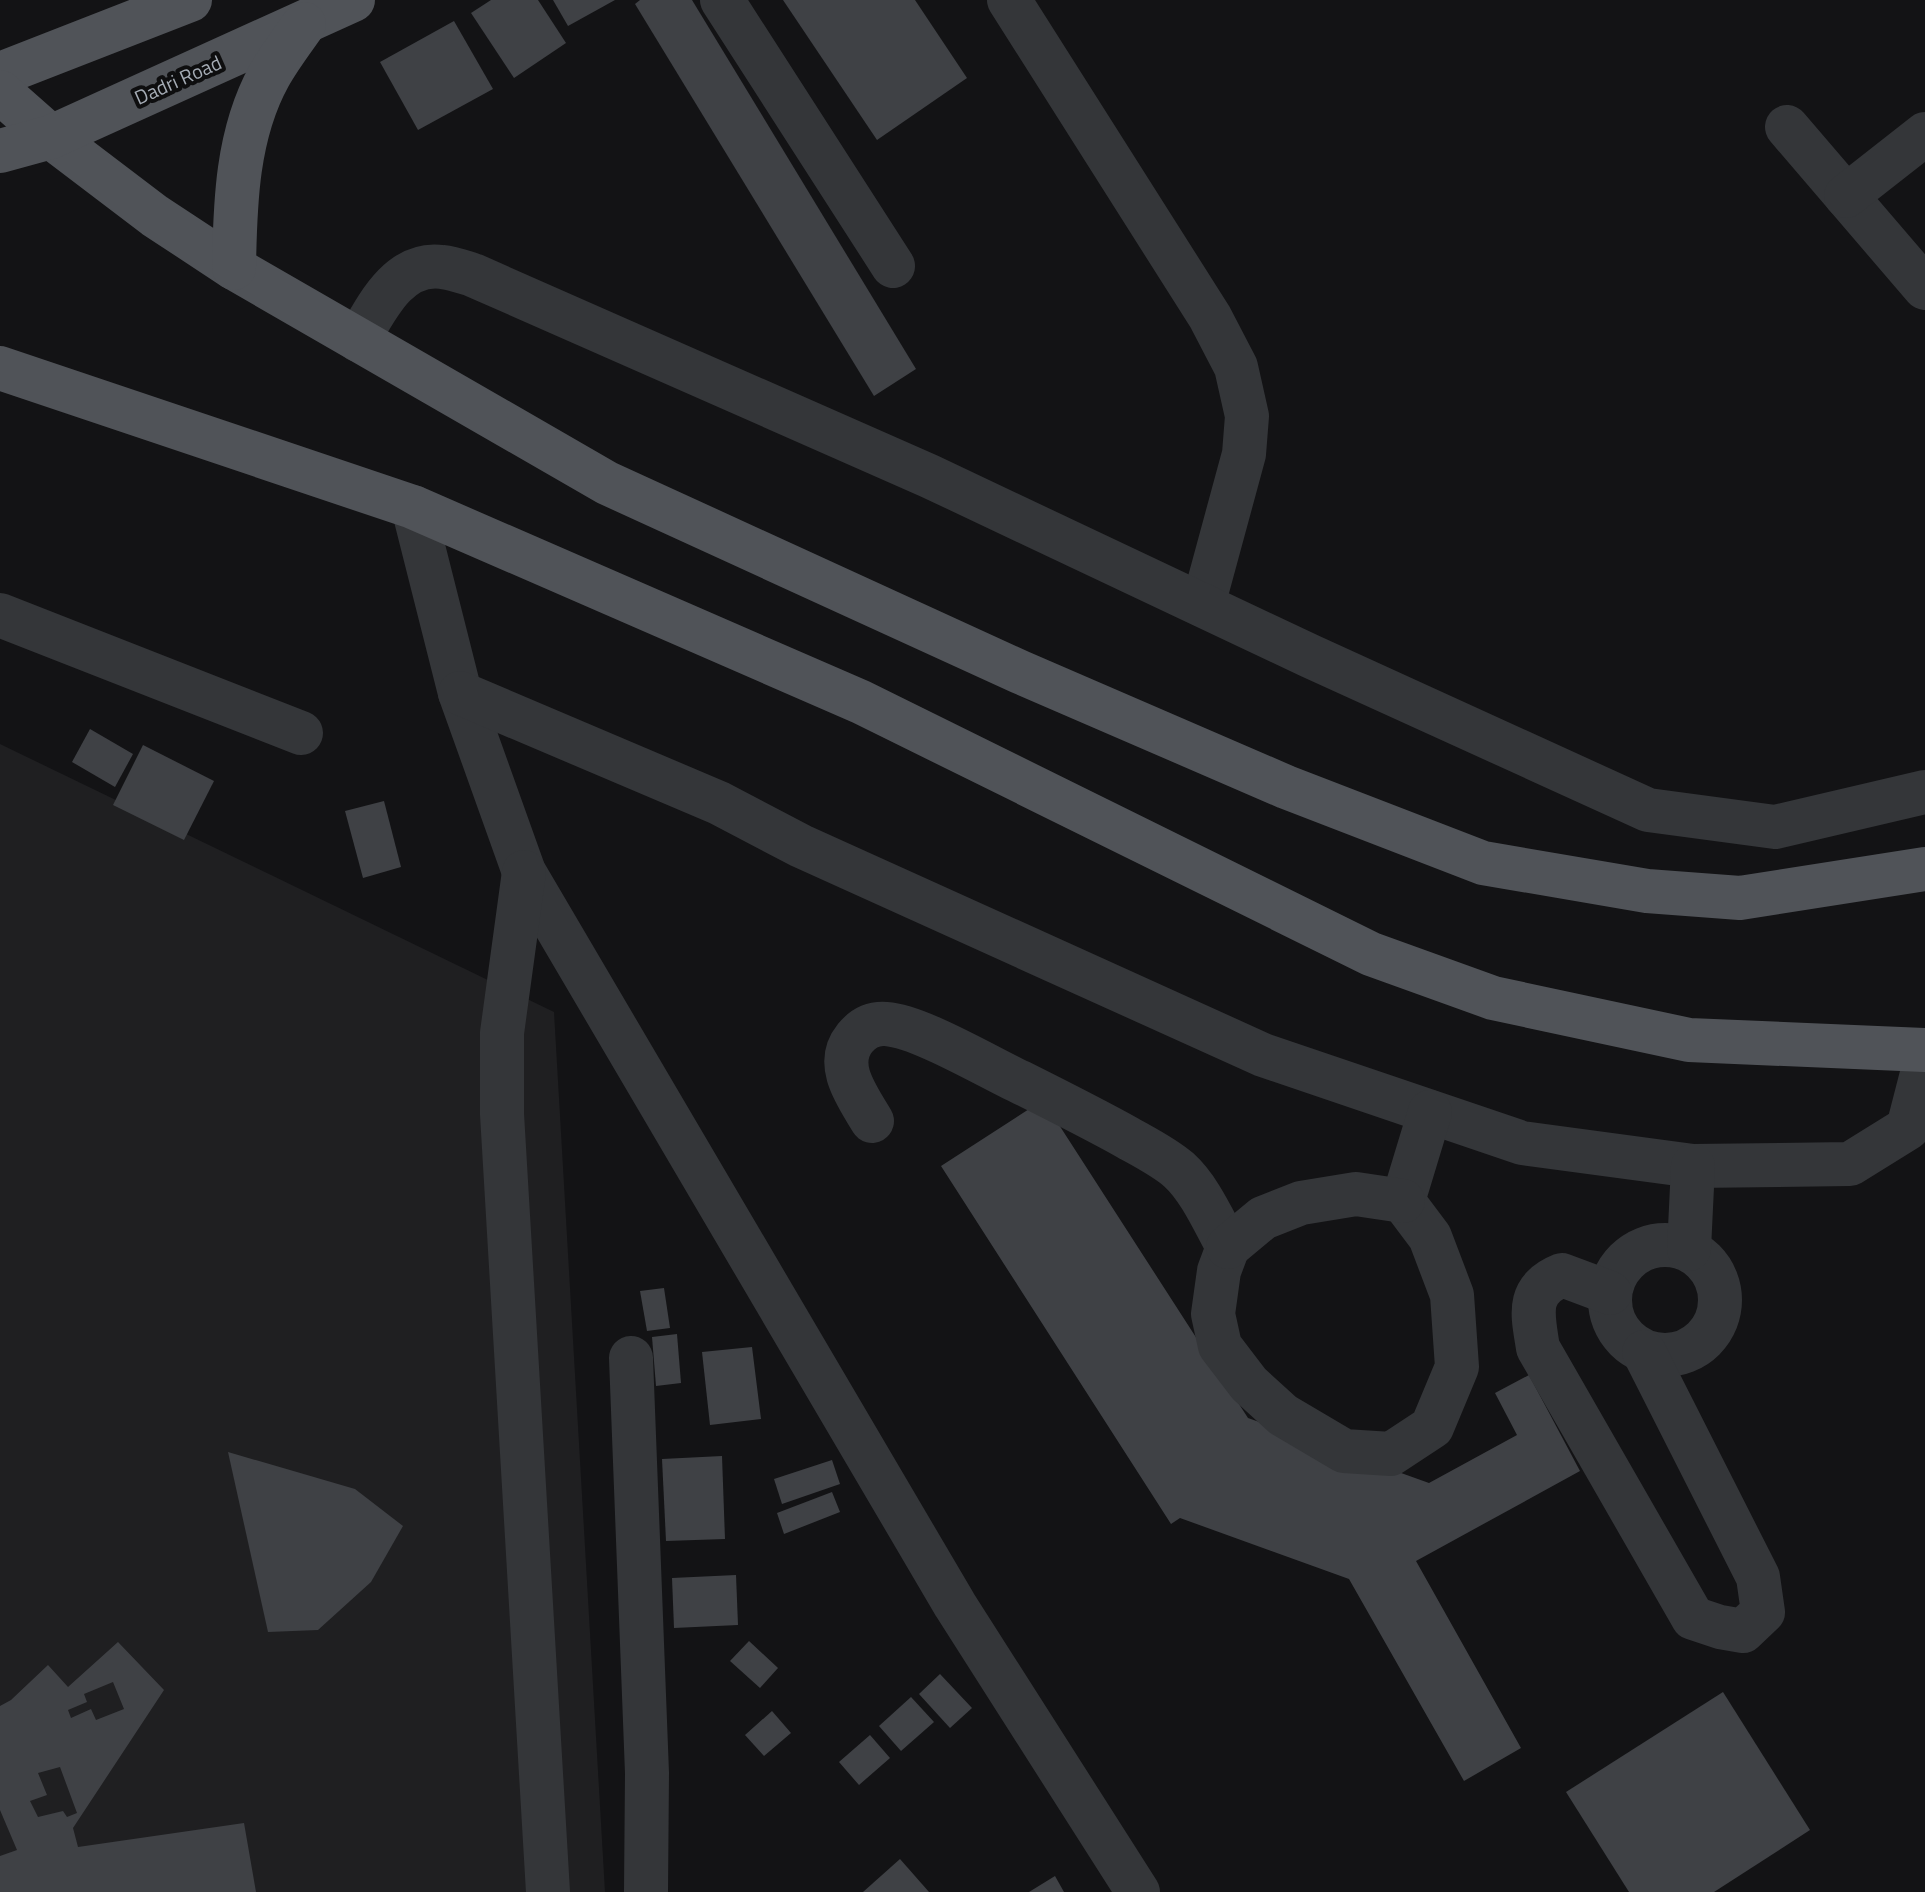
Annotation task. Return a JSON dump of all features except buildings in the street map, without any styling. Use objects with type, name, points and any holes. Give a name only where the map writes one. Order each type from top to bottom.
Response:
[{"type":"main road","points":[[0,74],[190,0]]},
{"type":"main road","name":"Dadri Road","points":[[0,151],[51,137],[353,0]]},
{"type":"main road","points":[[234,268],[235,195],[248,127],[269,77],[304,24]]},
{"type":"main road","points":[[0,92],[51,137],[155,216],[234,268],[607,483],[1062,690],[1286,787],[1483,863],[1647,891],[1740,898],[1925,869]]},
{"type":"main road","points":[[3,366],[413,507],[861,702],[1371,954],[1493,998],[1689,1040],[1925,1050]]},
{"type":"street","points":[[722,0],[893,266]]},
{"type":"street","points":[[1009,0],[1210,317],[1236,367],[1247,416],[1244,454],[1203,605]]},
{"type":"street","points":[[1787,127],[1925,288]]},
{"type":"street","points":[[1846,196],[1925,134]]},
{"type":"street","points":[[358,340],[383,298],[409,272],[440,266],[473,275],[929,476],[1648,810],[1775,827],[1925,792]]},
{"type":"street","points":[[413,507],[460,693],[524,872],[955,1605],[1138,1892]]},
{"type":"street","points":[[0,615],[301,733]]},
{"type":"street","points":[[460,693],[719,803],[801,846],[1263,1055],[1522,1143],[1693,1166],[1850,1164],[1908,1128],[1925,1062]]},
{"type":"street","points":[[524,872],[502,1033],[502,1114],[548,1892]]},
{"type":"street","points":[[872,1121],[846,1069],[850,1045],[863,1030],[871,1026],[901,1026],[1090,1116],[1162,1159],[1189,1182],[1228,1247]]},
{"type":"street","points":[[1403,1201],[1430,1112]]},
{"type":"street","points":[[1689,1249],[1693,1166]]},
{"type":"street","points":[[1356,1194],[1403,1201],[1430,1237],[1452,1295],[1457,1367],[1432,1427],[1391,1454],[1344,1451],[1283,1415],[1249,1384],[1220,1346],[1213,1314],[1219,1271],[1228,1247],[1263,1218],[1301,1203],[1356,1194]]},
{"type":"street","points":[[1673,1244],[1689,1249],[1705,1260],[1716,1276],[1721,1294],[1716,1322],[1699,1345],[1682,1353],[1663,1356],[1644,1352],[1629,1343],[1617,1328],[1610,1311],[1610,1293],[1615,1276],[1625,1262],[1639,1251],[1655,1245],[1673,1244]]},
{"type":"street","points":[[1610,1293],[1562,1275],[1546,1281],[1532,1307],[1538,1348],[1693,1618],[1743,1631],[1763,1612],[1758,1577],[1644,1352]]},
{"type":"street","points":[[631,1358],[647,1773],[646,1892]]},
{"type":"shaded area","points":[[0,744],[554,1012],[605,1892],[0,1892]]}]
